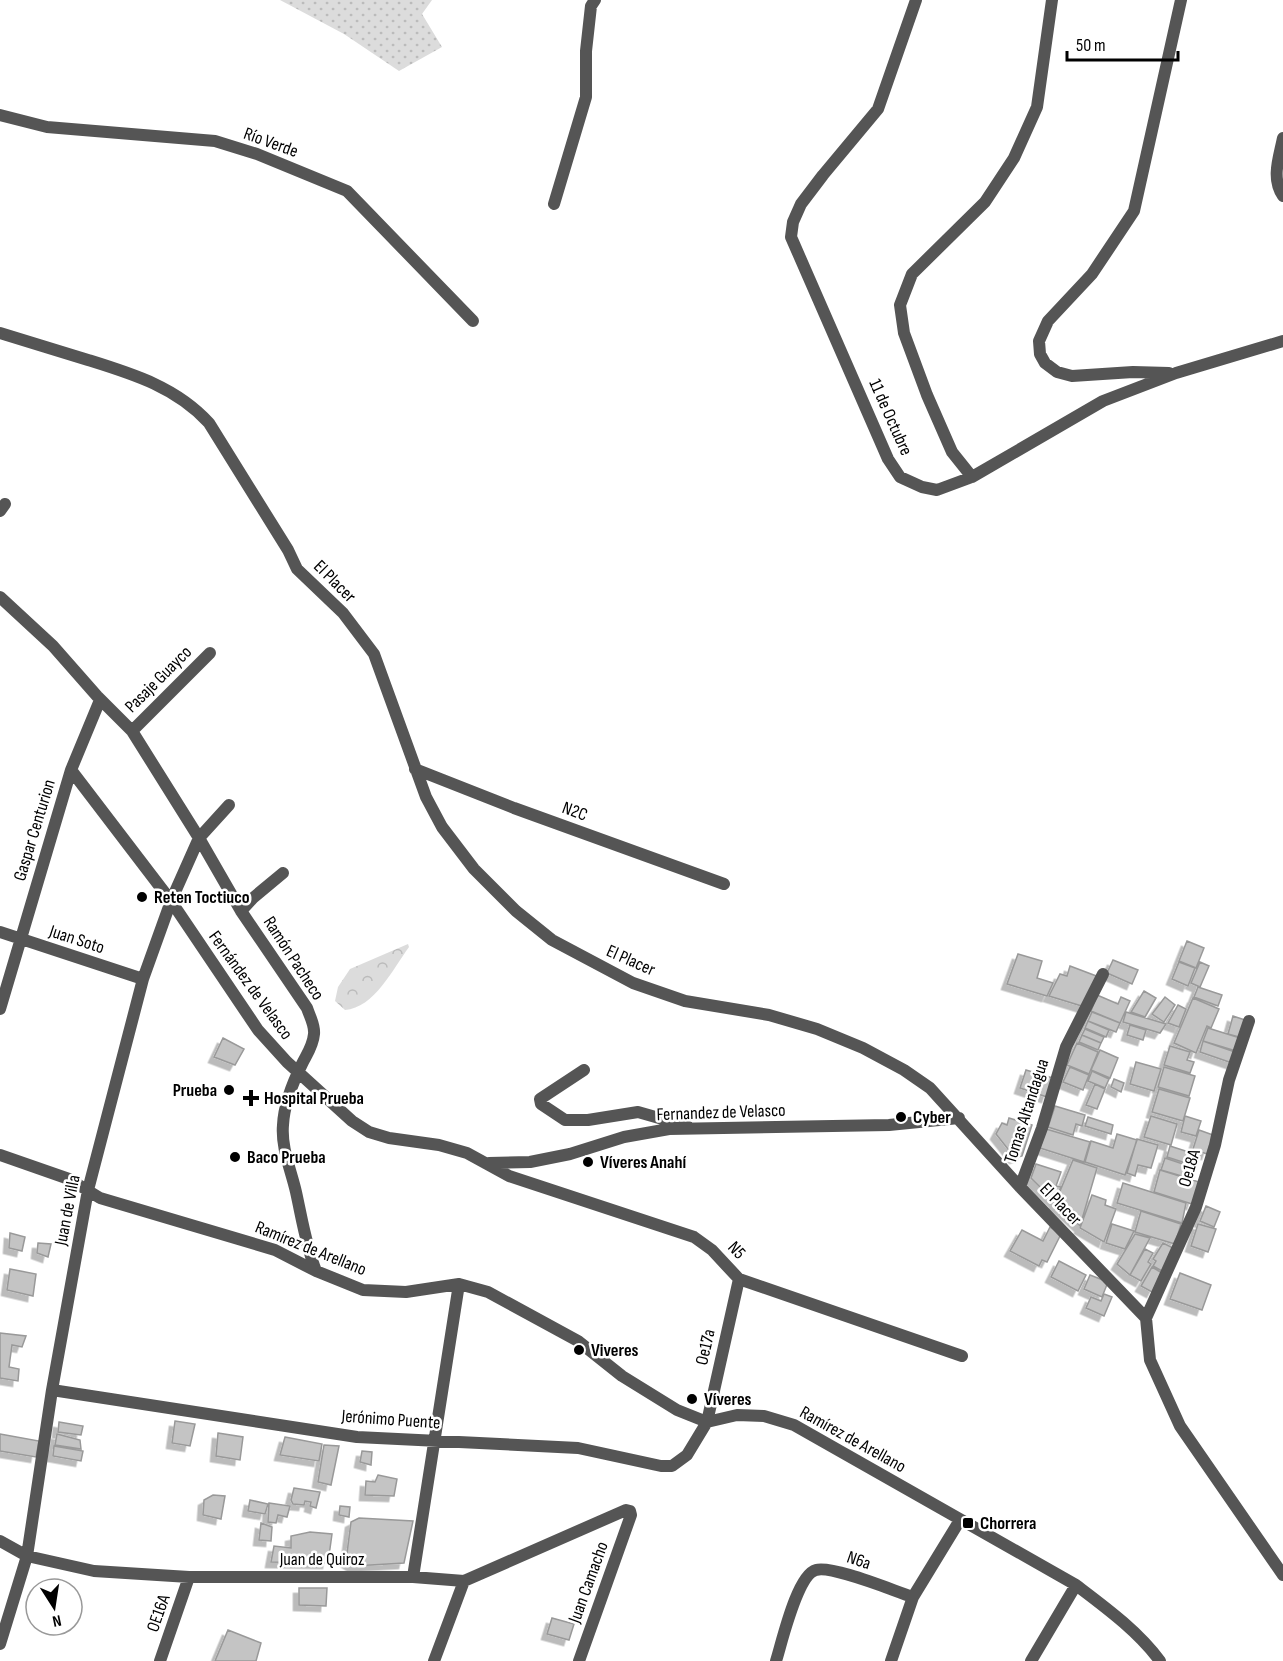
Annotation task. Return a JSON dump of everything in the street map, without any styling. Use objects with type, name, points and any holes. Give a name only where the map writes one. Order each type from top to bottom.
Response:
[{"type":"street","points":[[554,204],[586,97],[586,51],[591,6],[595,0]]},
{"type":"street","name":"11 de Octubre","points":[[916,0],[878,109],[801,204],[793,222],[791,237],[888,459],[900,477],[922,487],[937,490],[972,477],[1103,401],[1176,374],[1283,341]]},
{"type":"street","points":[[972,477],[952,452],[927,395],[904,333],[900,304],[912,274],[984,202],[1014,158],[1037,107],[1052,0]]},
{"type":"street","points":[[1176,374],[1133,372],[1072,376],[1057,372],[1045,363],[1040,354],[1039,341],[1048,321],[1092,274],[1134,211],[1181,0]]},
{"type":"street","name":"Río Verde","points":[[0,115],[47,128],[215,141],[257,154],[347,191],[473,321]]},
{"type":"street","points":[[1283,138],[1276,173],[1278,189],[1283,196]]},
{"type":"street","name":"El Placer","points":[[0,333],[142,376],[196,408],[223,445],[297,568],[343,613],[374,654],[426,797],[442,827],[474,869],[516,911],[552,940],[633,983],[685,1001],[769,1015],[817,1029],[863,1048],[904,1070],[930,1088],[1020,1187],[1146,1318]]},
{"type":"street","name":"Ramón Pacheco","points":[[1,602],[53,646],[100,700],[132,731],[199,838],[241,911],[307,1008],[313,1023],[312,1046],[298,1073],[285,1110],[283,1127],[284,1148],[298,1200],[308,1252],[316,1271]]},
{"type":"street","name":"Pasaje Guayco","points":[[132,731],[210,652]]},
{"type":"street","name":"Gaspar Centurion","points":[[0,1009],[71,770],[100,700]]},
{"type":"street","name":"N2C","points":[[415,769],[514,808],[724,884]]},
{"type":"street","name":"Fernández de Velasco","points":[[71,770],[171,901],[258,1030],[298,1073],[352,1121],[369,1132],[389,1138],[439,1145],[467,1153],[489,1163]]},
{"type":"street","name":"Juan de Villa","points":[[0,1644],[27,1556],[52,1390],[88,1190],[143,980],[171,901],[199,838],[229,805]]},
{"type":"street","points":[[241,911],[252,898],[283,873]]},
{"type":"street","name":"Juan Soto","points":[[0,932],[143,980]]},
{"type":"street","name":"Tomas Altandagua","points":[[1020,1187],[1042,1128],[1066,1047],[1103,974]]},
{"type":"street","name":"Oe18A","points":[[1146,1318],[1196,1208],[1215,1145],[1229,1080],[1249,1021]]},
{"type":"street","points":[[584,1070],[540,1100],[541,1104],[565,1120],[594,1120],[638,1112],[697,1129]]},
{"type":"street","name":"Fernandez de Velasco","points":[[489,1163],[530,1162],[570,1154],[624,1137],[669,1129],[889,1125],[959,1118]]},
{"type":"street","name":"Ramírez de Arellano","points":[[0,1155],[69,1179],[100,1198],[275,1250],[316,1271],[363,1290],[406,1292],[459,1284],[488,1292],[578,1341],[622,1376],[677,1410],[707,1422],[737,1415],[764,1416],[794,1425],[1076,1585],[1109,1611],[1152,1650],[1160,1661]]},
{"type":"street","name":"N5","points":[[489,1163],[509,1176],[694,1237],[712,1250],[739,1278],[962,1356]]},
{"type":"street","name":"Oe17a","points":[[707,1422],[739,1278]]},
{"type":"street","points":[[413,1576],[459,1284]]},
{"type":"street","points":[[1146,1318],[1150,1360],[1180,1426],[1283,1575]]},
{"type":"street","name":"Jerónimo Puente","points":[[52,1390],[357,1437],[578,1448],[661,1466],[672,1466],[687,1455],[707,1422]]},
{"type":"street","name":"Juan de Quiroz","points":[[0,1541],[27,1556],[94,1571],[189,1577],[413,1576],[464,1581],[622,1511],[630,1512],[631,1515]]},
{"type":"street","name":"Juan Camacho","points":[[579,1661],[631,1515]]},
{"type":"street","points":[[891,1661],[913,1597],[960,1520]]},
{"type":"street","name":"N6a","points":[[776,1661],[800,1587],[809,1574],[816,1569],[834,1570],[913,1597]]},
{"type":"street","name":"OE16A","points":[[160,1661],[189,1577]]},
{"type":"street","points":[[434,1661],[464,1581]]},
{"type":"street","points":[[1031,1661],[1076,1585]]},
{"type":"green space","points":[[280,0],[432,0],[422,14],[442,47],[399,71],[344,34]]},
{"type":"green space","points":[[408,944],[409,947],[374,995],[355,1008],[345,1010],[335,1001],[338,987],[350,969]]},
{"type":"building","points":[[1187,941],[1204,948],[1196,968],[1179,961]]},
{"type":"building","points":[[1018,954],[1042,961],[1037,978],[1053,983],[1047,996],[1007,984]]},
{"type":"building","points":[[1113,960],[1138,970],[1132,984],[1107,973]]},
{"type":"building","points":[[1179,962],[1195,968],[1188,986],[1172,979]]},
{"type":"building","points":[[1200,962],[1209,966],[1200,987],[1191,983]]},
{"type":"building","points":[[1070,966],[1099,977],[1085,1007],[1049,996],[1060,974],[1067,976]]},
{"type":"building","points":[[1198,987],[1222,995],[1218,1006],[1194,997]]},
{"type":"building","points":[[1144,991],[1156,998],[1145,1017],[1131,1012]]},
{"type":"building","points":[[1097,995],[1118,1004],[1121,997],[1130,1001],[1120,1023],[1091,1011]]},
{"type":"building","points":[[1165,997],[1175,1005],[1164,1022],[1152,1014]]},
{"type":"building","points":[[1193,998],[1219,1009],[1211,1028],[1207,1026],[1196,1053],[1174,1043]]},
{"type":"building","points":[[1178,1005],[1186,1009],[1179,1027],[1168,1023]]},
{"type":"building","points":[[1092,1012],[1120,1023],[1116,1032],[1088,1021]]},
{"type":"building","points":[[1126,1012],[1166,1024],[1160,1033],[1123,1022]]},
{"type":"building","points":[[1233,1016],[1245,1020],[1239,1037],[1228,1034]]},
{"type":"building","points":[[1088,1021],[1109,1030],[1106,1037],[1085,1028]]},
{"type":"building","points":[[1130,1025],[1146,1030],[1143,1040],[1127,1035]]},
{"type":"building","points":[[1208,1028],[1240,1038],[1236,1051],[1203,1041]]},
{"type":"building","points":[[1085,1029],[1104,1037],[1101,1043],[1082,1035]]},
{"type":"building","points":[[1082,1035],[1101,1043],[1098,1050],[1079,1042]]},
{"type":"building","points":[[223,1038],[244,1049],[235,1065],[214,1057]]},
{"type":"building","points":[[1203,1041],[1235,1052],[1232,1063],[1200,1052]]},
{"type":"building","points":[[1077,1043],[1098,1052],[1089,1074],[1067,1065]]},
{"type":"building","points":[[1170,1046],[1190,1052],[1187,1060],[1194,1062],[1190,1073],[1164,1065]]},
{"type":"building","points":[[1100,1050],[1118,1058],[1110,1078],[1091,1070]]},
{"type":"building","points":[[1136,1062],[1161,1069],[1154,1091],[1130,1084]]},
{"type":"building","points":[[1070,1067],[1089,1075],[1083,1090],[1063,1082]]},
{"type":"building","points":[[1164,1067],[1195,1076],[1189,1096],[1158,1087]]},
{"type":"building","points":[[1026,1070],[1053,1078],[1047,1097],[1020,1088]]},
{"type":"building","points":[[1092,1071],[1109,1079],[1105,1088],[1088,1081]]},
{"type":"building","points":[[1114,1079],[1124,1083],[1121,1092],[1111,1087]]},
{"type":"building","points":[[1095,1084],[1105,1089],[1097,1109],[1086,1105]]},
{"type":"building","points":[[1159,1089],[1190,1098],[1183,1121],[1152,1112]]},
{"type":"building","points":[[1055,1106],[1085,1115],[1082,1126],[1076,1124],[1073,1135],[1048,1127]]},
{"type":"building","points":[[1151,1116],[1177,1124],[1171,1145],[1144,1137]]},
{"type":"building","points":[[1185,1116],[1201,1121],[1196,1136],[1181,1132]]},
{"type":"building","points":[[1088,1117],[1113,1125],[1111,1134],[1085,1126]]},
{"type":"building","points":[[1009,1118],[1032,1125],[1022,1156],[1015,1158],[996,1134],[1002,1123],[1007,1125]]},
{"type":"building","points":[[1046,1129],[1090,1142],[1084,1162],[1040,1148]]},
{"type":"building","points":[[1199,1130],[1213,1135],[1207,1154],[1193,1149]]},
{"type":"building","points":[[1117,1134],[1137,1140],[1125,1175],[1085,1162],[1091,1141],[1113,1148]]},
{"type":"building","points":[[1137,1139],[1158,1145],[1151,1168],[1138,1165],[1135,1176],[1127,1173]]},
{"type":"building","points":[[1170,1146],[1198,1155],[1195,1166],[1167,1157]]},
{"type":"building","points":[[1165,1158],[1195,1168],[1192,1179],[1161,1170]]},
{"type":"building","points":[[1073,1160],[1097,1168],[1080,1226],[1055,1203]]},
{"type":"building","points":[[1036,1164],[1061,1172],[1056,1186],[1061,1187],[1055,1202],[1031,1178]]},
{"type":"building","points":[[1160,1170],[1199,1182],[1192,1204],[1154,1192]]},
{"type":"building","points":[[1123,1183],[1186,1203],[1182,1223],[1117,1203]]},
{"type":"building","points":[[1092,1195],[1106,1200],[1105,1205],[1116,1209],[1104,1242],[1080,1228]]},
{"type":"building","points":[[1206,1206],[1220,1212],[1214,1227],[1200,1221]]},
{"type":"building","points":[[1141,1211],[1181,1224],[1175,1244],[1135,1232]]},
{"type":"building","points":[[1112,1224],[1134,1231],[1125,1249],[1106,1243]]},
{"type":"building","points":[[1198,1224],[1216,1229],[1208,1252],[1191,1246]]},
{"type":"building","points":[[1050,1227],[1061,1234],[1047,1262],[1042,1260],[1039,1266],[1010,1251],[1022,1230],[1043,1241]]},
{"type":"building","points":[[10,1233],[25,1237],[22,1251],[9,1248]]},
{"type":"building","points":[[1135,1234],[1150,1238],[1130,1275],[1117,1264]]},
{"type":"building","points":[[38,1243],[51,1244],[48,1257],[37,1253]]},
{"type":"building","points":[[1163,1243],[1175,1249],[1162,1271],[1153,1266],[1156,1261],[1153,1259]]},
{"type":"building","points":[[1145,1249],[1153,1253],[1148,1262],[1151,1264],[1141,1281],[1130,1275]]},
{"type":"building","points":[[1059,1261],[1086,1275],[1078,1291],[1051,1277]]},
{"type":"building","points":[[1152,1267],[1162,1273],[1152,1292],[1141,1286]]},
{"type":"building","points":[[10,1269],[36,1274],[33,1296],[7,1290]]},
{"type":"building","points":[[1180,1273],[1211,1285],[1202,1310],[1170,1299]]},
{"type":"building","points":[[1090,1275],[1108,1282],[1102,1297],[1084,1289]]},
{"type":"building","points":[[1104,1294],[1112,1297],[1104,1316],[1086,1308],[1091,1297],[1101,1301]]},
{"type":"building","points":[[0,1333],[26,1336],[22,1347],[12,1345],[9,1367],[19,1369],[18,1381],[0,1378]]},
{"type":"building","points":[[175,1421],[195,1424],[190,1446],[172,1443]]},
{"type":"building","points":[[59,1422],[83,1426],[81,1435],[58,1432]]},
{"type":"building","points":[[218,1433],[243,1437],[240,1460],[216,1456]]},
{"type":"building","points":[[0,1434],[39,1441],[36,1457],[0,1451]]},
{"type":"building","points":[[57,1434],[80,1440],[81,1449],[55,1445]]},
{"type":"building","points":[[285,1437],[322,1444],[319,1461],[280,1455]]},
{"type":"building","points":[[324,1445],[339,1446],[331,1485],[318,1482]]},
{"type":"building","points":[[54,1446],[83,1451],[81,1461],[53,1456]]},
{"type":"building","points":[[362,1451],[372,1452],[371,1465],[360,1462]]},
{"type":"building","points":[[378,1475],[397,1479],[394,1496],[365,1495],[366,1481],[375,1482]]},
{"type":"building","points":[[294,1488],[320,1492],[316,1508],[310,1506],[311,1502],[305,1501],[304,1505],[293,1504],[291,1500]]},
{"type":"building","points":[[213,1495],[225,1496],[221,1519],[203,1515],[204,1500]]},
{"type":"building","points":[[250,1500],[268,1504],[265,1514],[248,1511]]},
{"type":"building","points":[[269,1503],[290,1506],[287,1517],[278,1515],[276,1523],[268,1522]]},
{"type":"building","points":[[340,1506],[350,1507],[349,1517],[339,1515]]},
{"type":"building","points":[[359,1518],[413,1521],[404,1563],[354,1566],[346,1561],[351,1522]]},
{"type":"building","points":[[261,1523],[272,1527],[271,1541],[259,1540]]},
{"type":"building","points":[[310,1532],[332,1534],[328,1563],[271,1562],[274,1546],[291,1548],[291,1536]]},
{"type":"building","points":[[299,1588],[327,1588],[326,1606],[299,1605]]},
{"type":"building","points":[[552,1618],[574,1624],[569,1640],[547,1634]]},
{"type":"building","points":[[228,1630],[261,1643],[256,1661],[215,1661]]},
{"type":"place","name":"Reten Toctiuco","points":[[142,897]]},
{"type":"place","name":"Prueba","points":[[229,1090]]},
{"type":"place","name":"Hospital Prueba","points":[[251,1098]]},
{"type":"place","name":"Cyber","points":[[901,1117]]},
{"type":"place","name":"Baco Prueba","points":[[235,1157]]},
{"type":"place","name":"Víveres Anahí","points":[[588,1162]]},
{"type":"place","name":"Viveres","points":[[579,1350]]},
{"type":"place","name":"Víveres","points":[[692,1399]]},
{"type":"place","name":"Chorrera","points":[[968,1523]]}]
